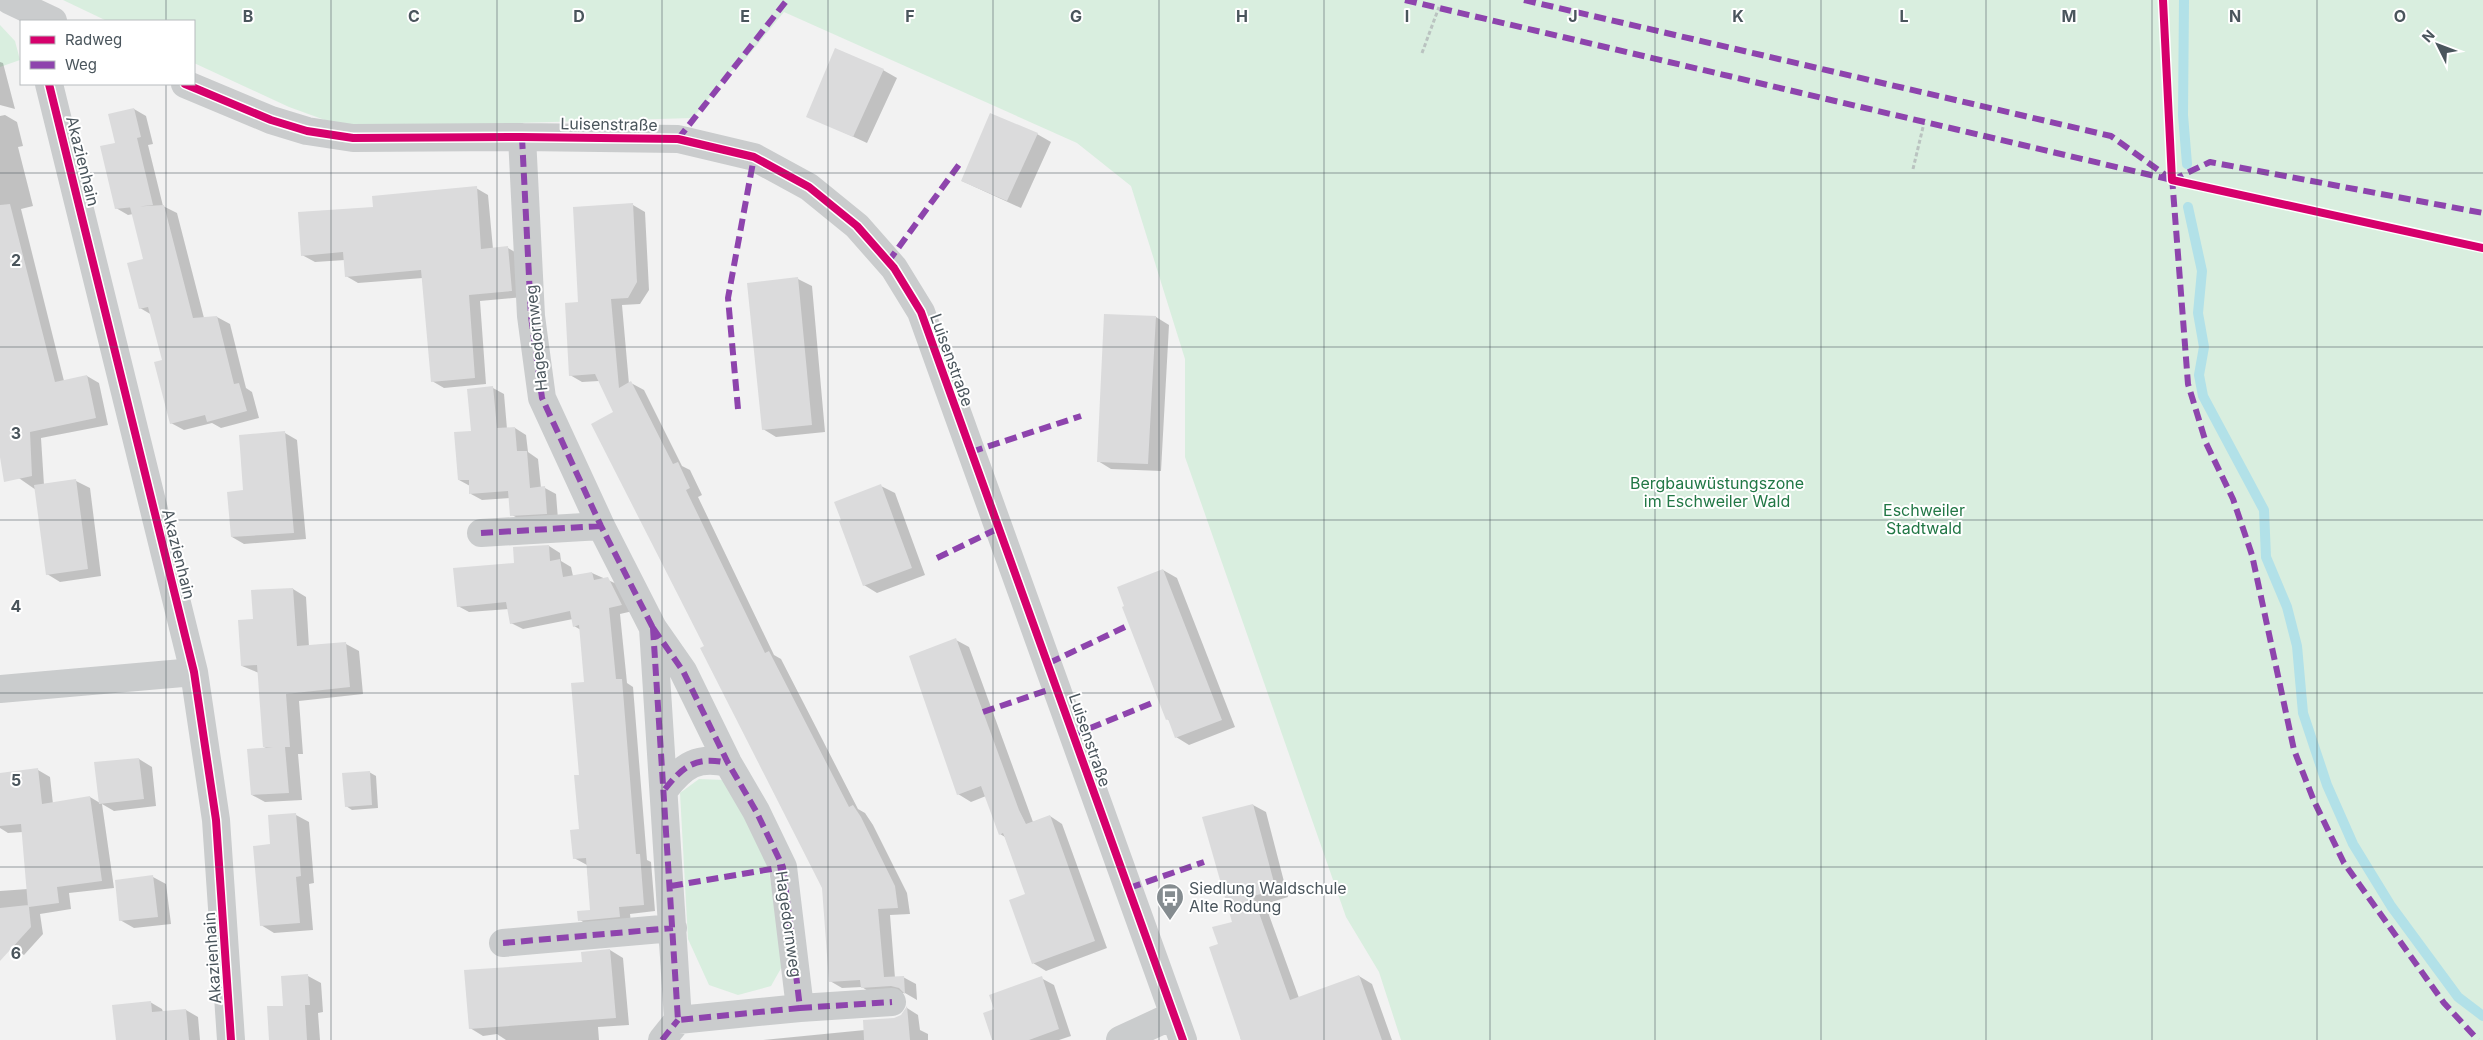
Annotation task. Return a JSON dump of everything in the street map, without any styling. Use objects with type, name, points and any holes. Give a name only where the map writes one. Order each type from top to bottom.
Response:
[{"type":"street","points":[[9,0],[46,19]]},
{"type":"street","name":"Akazienhain","points":[[49,85],[194,672],[216,820],[231,1040]]},
{"type":"street","name":"Luisenstraße","points":[[187,85],[271,120],[316,133],[353,138],[522,137],[678,139],[754,157],[809,187],[857,226],[894,268],[921,312],[1049,663],[1183,1040]]},
{"type":"street","name":"Hagedornweg","points":[[522,137],[531,316],[542,398],[601,526],[653,628],[683,672],[728,763],[756,811],[783,867],[800,1008]]},
{"type":"street","points":[[481,533],[601,526]]},
{"type":"street","name":"Hagedornweg","points":[[653,628],[673,928],[670,1030],[800,1008],[892,1002]]},
{"type":"street","points":[[0,689],[194,672]]},
{"type":"street","points":[[665,790],[678,772],[695,762],[715,760],[728,763]]},
{"type":"street","points":[[503,943],[673,928]]},
{"type":"street","points":[[1120,1040],[1174,1015]]},
{"type":"path","points":[[1422,53],[1439,7]]},
{"type":"path","points":[[1913,169],[1924,123]]},
{"type":"green space","name":"Eschweiler Stadtwald","points":[[63,0],[2483,0],[2483,1040],[1401,1040],[1379,972],[1346,917],[1185,457],[1185,359],[1131,186],[1077,143],[784,12],[743,62],[728,74],[693,118],[347,128],[289,107],[195,63],[195,20],[105,20]]},
{"type":"green space","points":[[0,25],[15,41],[20,60],[0,67]]},
{"type":"green space","points":[[699,779],[725,780],[765,848],[784,963],[771,986],[738,995],[709,985],[688,939],[680,793]]},
{"type":"building","points":[[835,48],[884,69],[853,137],[806,117]]},
{"type":"building","points":[[134,108],[141,137],[137,138],[153,205],[115,209],[100,146],[115,143],[108,114]]},
{"type":"building","points":[[990,113],[1038,133],[1007,201],[961,181]]},
{"type":"building","points":[[477,186],[481,249],[508,246],[512,291],[469,295],[475,378],[431,382],[421,270],[345,277],[343,252],[301,256],[298,212],[373,207],[372,196]]},
{"type":"building","points":[[633,203],[637,282],[628,298],[611,299],[619,388],[631,381],[673,464],[678,462],[690,488],[686,490],[765,653],[769,651],[849,807],[853,805],[861,817],[895,886],[898,908],[878,909],[884,977],[904,976],[905,994],[899,988],[891,986],[861,988],[860,980],[829,982],[822,888],[700,648],[704,646],[591,424],[613,412],[595,374],[569,376],[565,303],[578,302],[573,207]]},
{"type":"building","points":[[10,204],[55,382],[87,375],[96,418],[30,432],[32,476],[4,482],[0,457],[0,205]]},
{"type":"building","points":[[164,205],[193,318],[217,316],[234,384],[239,383],[247,411],[207,422],[205,415],[170,424],[154,362],[162,360],[148,307],[139,309],[127,263],[143,259],[130,207]]},
{"type":"building","points":[[798,277],[812,425],[762,430],[747,283]]},
{"type":"building","points":[[1104,314],[1156,316],[1148,464],[1097,462]]},
{"type":"building","points":[[493,386],[497,428],[515,427],[517,451],[527,451],[530,488],[545,486],[547,514],[510,516],[508,491],[469,494],[469,480],[458,480],[454,432],[471,431],[467,389]]},
{"type":"building","points":[[285,431],[294,533],[231,537],[227,492],[243,490],[239,435]]},
{"type":"building","points":[[76,479],[88,569],[46,575],[34,485]]},
{"type":"building","points":[[881,484],[912,568],[863,586],[834,502]]},
{"type":"building","points":[[549,545],[550,561],[560,559],[563,577],[592,572],[594,580],[608,577],[622,605],[609,608],[616,679],[622,679],[636,854],[640,854],[644,905],[619,907],[620,917],[578,921],[577,911],[590,910],[586,858],[573,859],[570,830],[579,829],[574,775],[579,775],[571,683],[584,682],[579,625],[573,627],[570,611],[510,624],[506,602],[457,607],[453,568],[514,563],[513,547]]},
{"type":"building","points":[[1163,569],[1222,720],[1175,738],[1168,719],[1166,720],[1122,607],[1124,606],[1117,587]]},
{"type":"building","points":[[293,588],[297,646],[346,642],[350,687],[286,694],[290,747],[285,747],[289,793],[251,795],[247,749],[273,747],[263,747],[257,665],[241,666],[238,620],[253,619],[251,590]]},
{"type":"building","points":[[956,638],[1019,810],[1026,824],[1050,815],[1095,941],[1032,964],[1009,900],[1025,894],[1003,833],[999,835],[981,786],[957,795],[909,656]]},
{"type":"building","points":[[139,758],[144,799],[99,804],[94,762]]},
{"type":"building","points":[[38,768],[42,804],[90,796],[102,881],[57,887],[59,903],[29,907],[31,927],[0,961],[0,908],[28,905],[21,824],[0,826],[0,773]]},
{"type":"building","points":[[370,771],[372,805],[345,807],[342,773]]},
{"type":"building","points":[[1253,804],[1276,890],[1253,896],[1290,1000],[1359,975],[1382,1040],[1241,1040],[1209,947],[1218,944],[1212,927],[1232,922],[1202,817]]},
{"type":"building","points":[[296,813],[301,876],[296,877],[300,923],[260,926],[253,846],[270,844],[268,815]]},
{"type":"building","points":[[153,875],[158,917],[119,921],[115,880]]},
{"type":"building","points":[[610,949],[616,1018],[469,1029],[464,970],[582,962],[581,952]]},
{"type":"building","points":[[308,974],[310,1005],[305,1005],[307,1040],[269,1040],[267,1006],[283,1006],[281,976]]},
{"type":"building","points":[[1042,976],[1059,1029],[1029,1040],[992,1040],[983,1013],[994,1009],[989,995]]},
{"type":"building","points":[[151,1001],[152,1012],[186,1009],[189,1040],[116,1040],[112,1005]]},
{"type":"building","points":[[907,1006],[910,1040],[864,1040],[863,1020],[894,1018],[901,1015]]},
{"type":"waterway","points":[[2184,0],[2183,115],[2187,164]]},
{"type":"waterway","points":[[2188,207],[2202,271],[2198,313],[2204,347],[2199,375],[2203,396],[2264,510],[2266,557],[2287,607],[2297,646],[2303,713],[2327,785],[2353,844],[2391,906],[2458,997],[2483,1016]]},
{"type":"marked path","points":[[678,139],[787,0]]},
{"type":"marked path","points":[[1405,0],[2176,181]]},
{"type":"marked path","points":[[1524,0],[2111,136],[2168,177]]},
{"type":"marked path","points":[[522,137],[531,316],[542,398],[601,526],[653,628]]},
{"type":"marked path","points":[[738,409],[728,298],[754,157]]},
{"type":"marked path","points":[[888,262],[961,162]]},
{"type":"marked path","points":[[2172,180],[2210,162],[2483,213]]},
{"type":"marked path","points":[[2172,177],[2188,384],[2206,443],[2233,499],[2252,555],[2294,750],[2314,801],[2344,863],[2444,1003],[2478,1040]]},
{"type":"marked path","points":[[971,452],[1081,416]]},
{"type":"marked path","points":[[481,533],[601,526]]},
{"type":"marked path","points":[[937,558],[999,528]]},
{"type":"marked path","points":[[1049,663],[1127,626]]},
{"type":"marked path","points":[[653,628],[683,671],[728,763],[756,811],[783,867],[800,1008],[678,1020],[653,628]]},
{"type":"marked path","points":[[983,712],[1057,687]]},
{"type":"marked path","points":[[1073,735],[1152,703]]},
{"type":"marked path","points":[[665,789],[685,768],[692,764],[708,761],[728,763]]},
{"type":"marked path","points":[[1129,888],[1204,862]]},
{"type":"marked path","points":[[671,886],[783,867]]},
{"type":"marked path","points":[[503,943],[673,928]]},
{"type":"marked path","points":[[800,1008],[892,1002]]},
{"type":"marked path","points":[[662,1040],[678,1020]]},
{"type":"cycle path","points":[[2163,0],[2172,180],[2483,248]]},
{"type":"cycle path","points":[[49,85],[194,672],[216,820],[231,1040]]},
{"type":"cycle path","points":[[187,85],[271,120],[307,131],[353,138],[522,137],[678,139],[754,157],[809,187],[857,226],[894,268],[921,312],[1183,1040]]},
{"type":"place","name":"Siedlung Waldschule Alte Rodung","points":[[1170,921]]},
{"type":"park label","name":"Bergbauwüstungszone im Eschweiler Wald","points":[[1717,492]]}]
